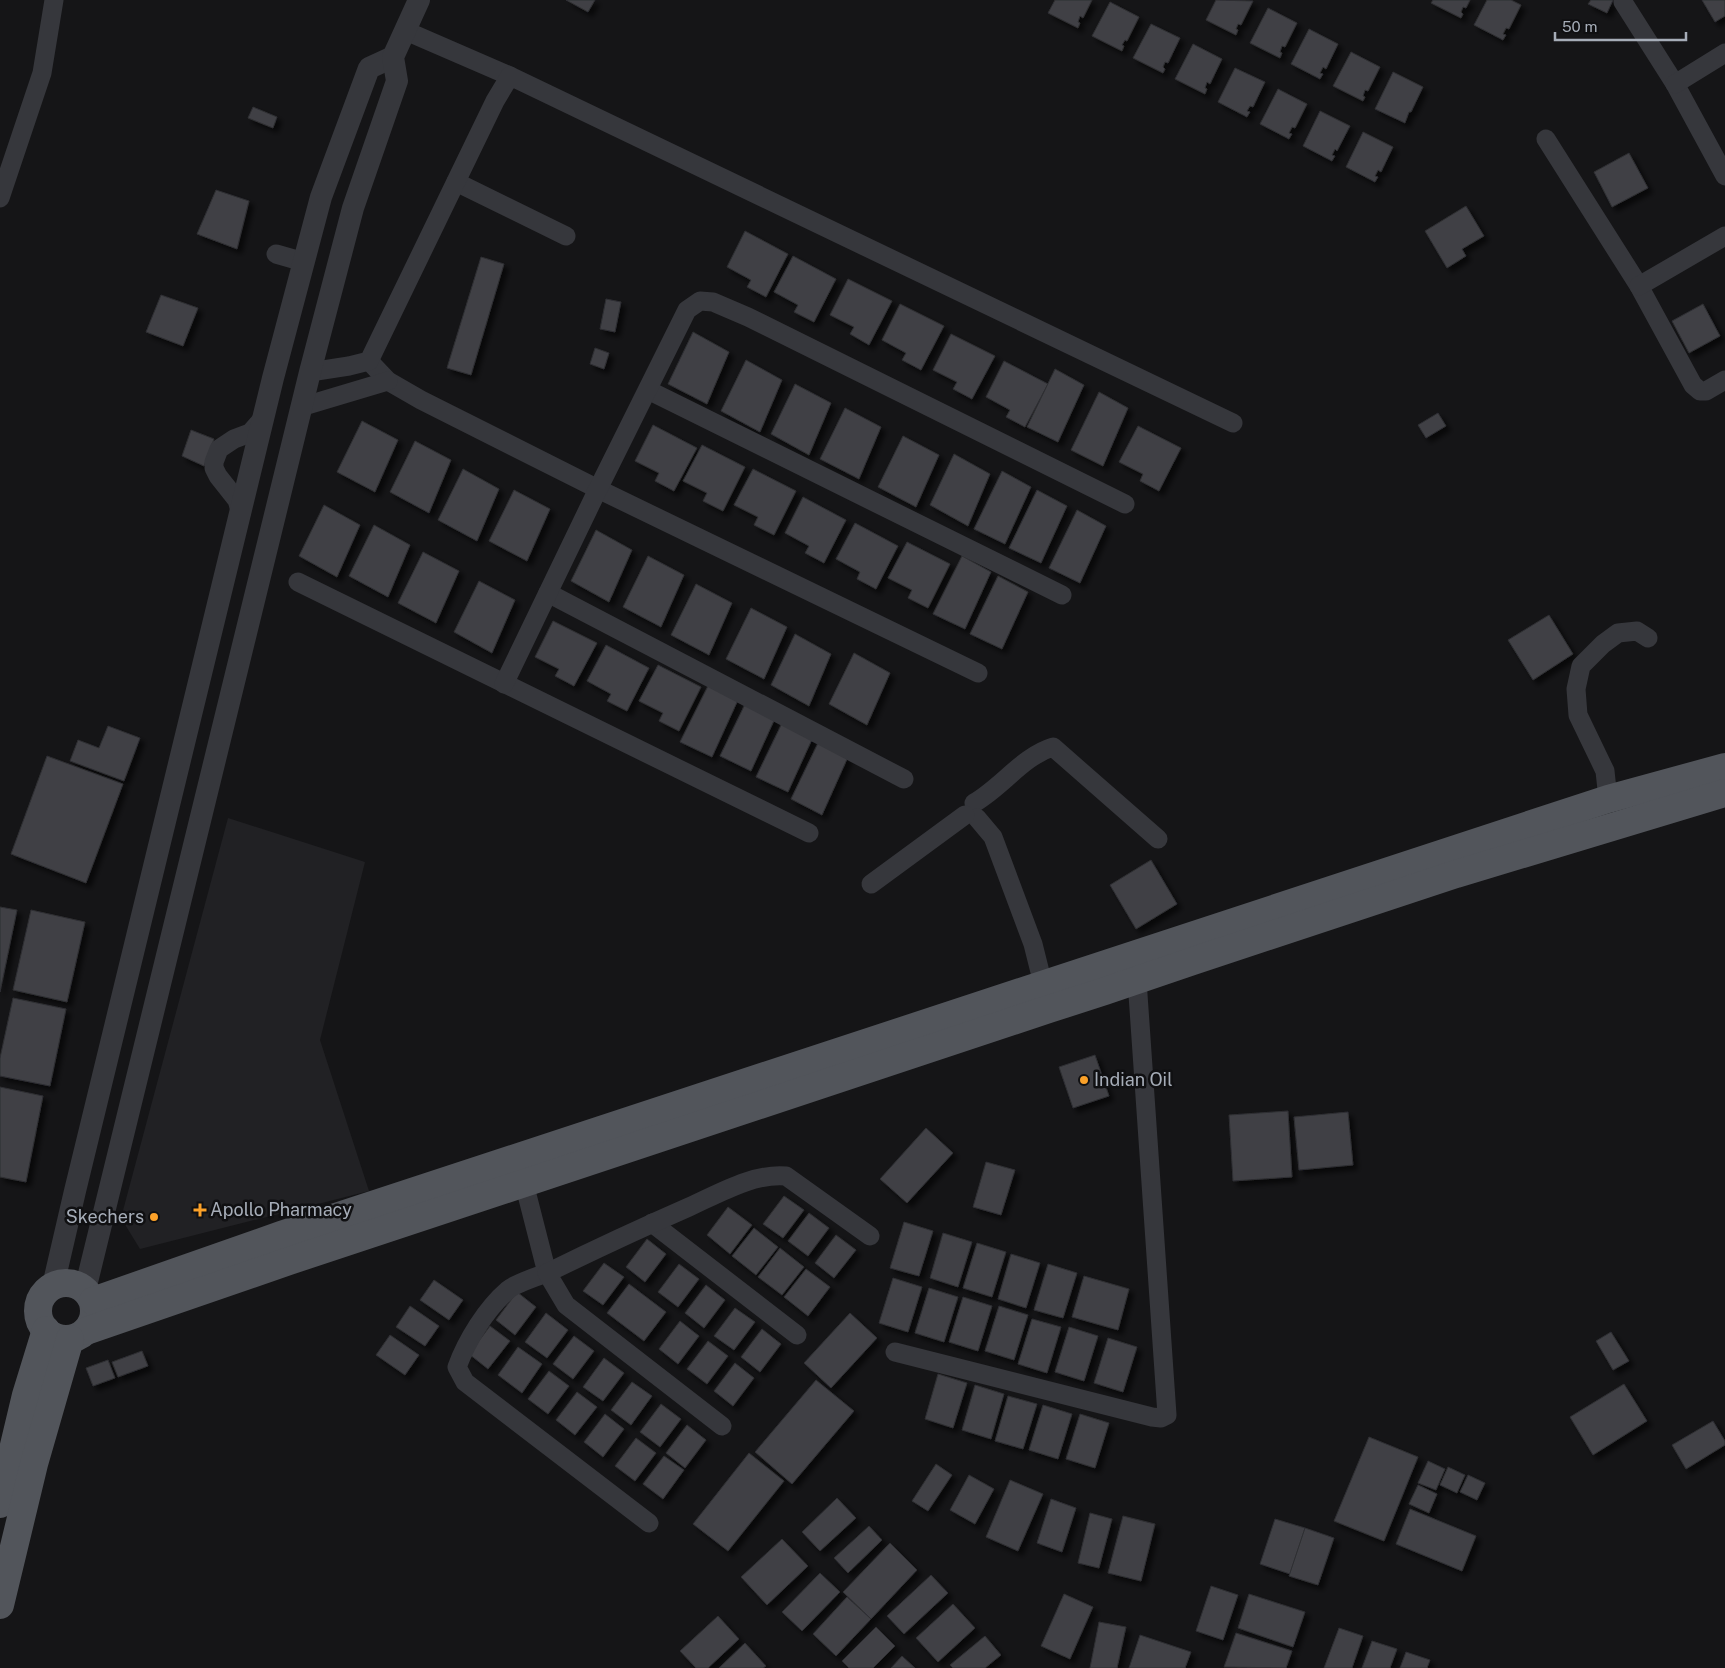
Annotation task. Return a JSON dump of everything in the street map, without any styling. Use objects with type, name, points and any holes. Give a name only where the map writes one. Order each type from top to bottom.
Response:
[{"type":"main road","points":[[89,1296],[282,1235],[1608,799],[1725,767]]},
{"type":"main road","points":[[0,1504],[26,1395],[67,1333],[93,1319],[94,1310],[89,1296],[72,1284],[62,1283],[53,1286],[40,1300],[39,1319],[67,1333],[1447,877],[1725,793]]},
{"type":"main road","points":[[0,1605],[67,1333]]},
{"type":"street","points":[[0,198],[42,73],[54,0]]},
{"type":"street","points":[[89,1296],[310,372],[352,208],[397,81],[393,57],[419,0]]},
{"type":"street","points":[[1623,2],[1675,84],[1725,176]]},
{"type":"street","points":[[406,31],[510,76],[1233,423]]},
{"type":"street","points":[[1675,84],[1725,53]]},
{"type":"street","points":[[53,1286],[264,417],[321,197],[369,68],[393,57]]},
{"type":"street","points":[[369,361],[495,101],[510,76]]},
{"type":"street","points":[[1546,139],[1639,286],[1693,385],[1700,391],[1706,391],[1725,380]]},
{"type":"street","points":[[456,182],[566,236]]},
{"type":"street","points":[[1639,286],[1725,236]]},
{"type":"street","points":[[276,254],[304,262]]},
{"type":"street","points":[[504,684],[687,310],[700,301],[713,302],[748,316],[1125,504]]},
{"type":"street","points":[[310,372],[369,361]]},
{"type":"street","points":[[369,361],[388,381],[420,400],[598,489],[978,673]]},
{"type":"street","points":[[301,408],[388,381]]},
{"type":"street","points":[[648,390],[1062,595]]},
{"type":"street","points":[[241,514],[237,500],[214,468],[213,454],[234,439],[250,433],[264,417]]},
{"type":"street","points":[[298,582],[809,833]]},
{"type":"street","points":[[548,593],[904,779]]},
{"type":"street","points":[[1608,799],[1605,771],[1578,716],[1576,690],[1581,666],[1603,644],[1618,633],[1637,631],[1648,638]]},
{"type":"street","points":[[871,884],[972,812],[988,795],[1040,751],[1053,747],[1158,839]]},
{"type":"street","points":[[972,812],[993,837],[1034,944],[1043,984]]},
{"type":"street","points":[[895,1352],[1152,1417],[1162,1418],[1167,1415],[1137,980]]},
{"type":"street","points":[[649,1523],[465,1382],[457,1367],[462,1353],[482,1319],[509,1289],[652,1223],[745,1183],[772,1175],[786,1176],[870,1236]]},
{"type":"street","points":[[524,1183],[547,1273],[566,1305],[722,1426]]},
{"type":"street","points":[[652,1223],[797,1335]]},
{"type":"shaded area","points":[[228,818],[365,862],[320,1040],[369,1191],[140,1249],[121,1218]]},
{"type":"building","points":[[566,0],[595,0],[588,12]]},
{"type":"building","points":[[1055,0],[1092,0],[1083,18],[1080,16],[1078,28],[1048,13]]},
{"type":"building","points":[[1216,0],[1253,1],[1241,25],[1238,24],[1236,35],[1206,20]]},
{"type":"building","points":[[1433,0],[1470,0],[1466,8],[1463,7],[1461,18],[1431,3]]},
{"type":"building","points":[[1487,0],[1511,0],[1521,5],[1509,29],[1506,28],[1503,34],[1506,35],[1503,40],[1474,25]]},
{"type":"building","points":[[1591,0],[1613,0],[1607,13],[1588,4]]},
{"type":"building","points":[[1702,0],[1725,0],[1725,16],[1715,22]]},
{"type":"building","points":[[1110,2],[1139,17],[1127,41],[1125,40],[1122,45],[1124,46],[1122,51],[1092,36]]},
{"type":"building","points":[[1268,8],[1297,23],[1285,47],[1282,46],[1280,58],[1250,43]]},
{"type":"building","points":[[1151,24],[1180,38],[1168,63],[1165,62],[1163,73],[1133,58]]},
{"type":"building","points":[[1309,29],[1338,44],[1326,69],[1323,67],[1320,73],[1323,74],[1320,79],[1291,64]]},
{"type":"building","points":[[1193,44],[1222,59],[1210,84],[1207,82],[1205,94],[1175,79]]},
{"type":"building","points":[[1351,52],[1380,67],[1368,91],[1365,90],[1363,101],[1333,86]]},
{"type":"building","points":[[1235,68],[1265,82],[1253,107],[1250,106],[1247,111],[1250,112],[1247,117],[1218,102]]},
{"type":"building","points":[[1393,72],[1423,87],[1405,123],[1375,109]]},
{"type":"building","points":[[1278,89],[1307,104],[1295,128],[1292,127],[1289,133],[1292,134],[1289,139],[1260,124]]},
{"type":"building","points":[[253,107],[277,117],[273,128],[248,118]]},
{"type":"building","points":[[1320,111],[1350,126],[1337,151],[1335,149],[1332,155],[1335,156],[1332,161],[1303,146]]},
{"type":"building","points":[[1363,132],[1393,147],[1381,172],[1378,170],[1375,176],[1378,177],[1375,182],[1346,167]]},
{"type":"building","points":[[1629,153],[1648,188],[1612,207],[1594,172]]},
{"type":"building","points":[[216,190],[249,201],[237,249],[197,234]]},
{"type":"building","points":[[1466,206],[1484,236],[1462,249],[1466,256],[1447,268],[1425,231]]},
{"type":"building","points":[[745,231],[788,254],[766,297],[747,287],[751,280],[727,267]]},
{"type":"building","points":[[793,256],[836,279],[814,322],[794,312],[798,305],[774,292]]},
{"type":"building","points":[[481,257],[504,264],[471,375],[447,368]]},
{"type":"building","points":[[848,279],[892,301],[869,345],[850,334],[854,327],[830,315]]},
{"type":"building","points":[[161,295],[198,308],[183,346],[146,332]]},
{"type":"building","points":[[606,299],[621,302],[615,332],[600,329]]},
{"type":"building","points":[[900,304],[944,326],[921,370],[902,360],[906,353],[882,340]]},
{"type":"building","points":[[1703,304],[1720,336],[1689,353],[1672,321]]},
{"type":"building","points":[[693,332],[729,352],[707,404],[668,384]]},
{"type":"building","points":[[951,334],[995,356],[972,399],[953,389],[957,382],[933,370]]},
{"type":"building","points":[[595,348],[609,353],[604,369],[590,364]]},
{"type":"building","points":[[746,360],[782,380],[760,432],[721,411]]},
{"type":"building","points":[[1004,361],[1048,384],[1025,427],[1006,417],[1010,410],[986,397]]},
{"type":"building","points":[[1055,369],[1084,385],[1058,442],[1027,427]]},
{"type":"building","points":[[795,384],[831,403],[809,455],[771,434]]},
{"type":"building","points":[[1099,392],[1128,408],[1103,466],[1071,450]]},
{"type":"building","points":[[845,408],[881,427],[859,479],[820,459]]},
{"type":"building","points":[[1438,413],[1446,426],[1426,438],[1418,425]]},
{"type":"building","points":[[362,421],[398,440],[375,492],[337,472]]},
{"type":"building","points":[[653,425],[697,448],[674,491],[655,481],[659,473],[635,461]]},
{"type":"building","points":[[1138,426],[1181,448],[1159,491],[1140,481],[1143,474],[1119,462]]},
{"type":"building","points":[[191,430],[214,439],[204,466],[182,456]]},
{"type":"building","points":[[903,436],[939,455],[916,507],[878,487]]},
{"type":"building","points":[[415,441],[451,460],[429,513],[390,492]]},
{"type":"building","points":[[702,445],[745,467],[723,511],[703,501],[707,493],[683,481]]},
{"type":"building","points":[[954,454],[990,474],[968,526],[930,505]]},
{"type":"building","points":[[463,469],[499,489],[477,541],[438,520]]},
{"type":"building","points":[[753,469],[796,491],[774,535],[754,525],[758,517],[734,505]]},
{"type":"building","points":[[1002,471],[1031,487],[1005,544],[974,529]]},
{"type":"building","points":[[514,490],[550,509],[527,561],[489,541]]},
{"type":"building","points":[[1037,490],[1067,506],[1041,563],[1009,548]]},
{"type":"building","points":[[803,497],[846,520],[824,563],[805,553],[809,546],[785,533]]},
{"type":"building","points":[[324,505],[360,525],[337,577],[299,556]]},
{"type":"building","points":[[1077,510],[1106,526],[1080,583],[1049,568]]},
{"type":"building","points":[[855,523],[898,546],[876,589],[857,579],[860,572],[836,559]]},
{"type":"building","points":[[374,525],[410,545],[388,597],[349,576]]},
{"type":"building","points":[[596,530],[632,550],[609,602],[571,581]]},
{"type":"building","points":[[907,542],[950,564],[928,608],[908,598],[912,590],[888,578]]},
{"type":"building","points":[[423,552],[459,571],[436,623],[398,603]]},
{"type":"building","points":[[648,556],[684,575],[661,627],[623,607]]},
{"type":"building","points":[[962,556],[991,572],[965,629],[933,614]]},
{"type":"building","points":[[998,576],[1028,592],[1002,649],[970,634]]},
{"type":"building","points":[[479,581],[515,600],[492,653],[454,632]]},
{"type":"building","points":[[696,584],[732,603],[709,655],[671,635]]},
{"type":"building","points":[[751,608],[787,627],[764,679],[726,659]]},
{"type":"building","points":[[1549,615],[1573,654],[1533,680],[1508,640]]},
{"type":"building","points":[[553,621],[597,643],[574,686],[555,676],[559,669],[535,657]]},
{"type":"building","points":[[795,634],[831,654],[809,706],[771,685]]},
{"type":"building","points":[[606,645],[649,668],[627,711],[607,701],[611,694],[587,681]]},
{"type":"building","points":[[854,653],[890,673],[867,725],[829,704]]},
{"type":"building","points":[[658,665],[701,687],[679,731],[659,721],[663,713],[639,701]]},
{"type":"building","points":[[709,684],[738,700],[712,757],[680,742]]},
{"type":"building","points":[[748,698],[777,714],[751,771],[720,756]]},
{"type":"building","points":[[784,719],[814,735],[788,792],[756,777]]},
{"type":"building","points":[[108,726],[140,738],[124,781],[70,761],[78,740],[99,748]]},
{"type":"building","points":[[819,741],[848,757],[822,815],[791,799]]},
{"type":"building","points":[[47,756],[123,784],[86,883],[11,854]]},
{"type":"building","points":[[1151,860],[1177,904],[1136,929],[1110,885]]},
{"type":"building","points":[[0,907],[17,910],[0,992]]},
{"type":"building","points":[[31,910],[85,922],[67,1002],[13,990]]},
{"type":"building","points":[[13,998],[66,1009],[50,1086],[0,1076],[0,1058]]},
{"type":"building","points":[[1095,1055],[1109,1096],[1073,1108],[1059,1067]]},
{"type":"building","points":[[0,1087],[43,1096],[26,1182],[0,1177]]},
{"type":"building","points":[[1288,1111],[1292,1177],[1233,1181],[1229,1115]]},
{"type":"building","points":[[1348,1112],[1353,1165],[1299,1170],[1294,1117]]},
{"type":"building","points":[[926,1128],[953,1153],[907,1203],[880,1179]]},
{"type":"building","points":[[986,1162],[1015,1170],[1001,1215],[973,1207]]},
{"type":"building","points":[[784,1196],[804,1210],[783,1238],[763,1224]]},
{"type":"building","points":[[728,1207],[752,1225],[730,1254],[707,1235]]},
{"type":"building","points":[[809,1213],[829,1228],[808,1256],[788,1241]]},
{"type":"building","points":[[904,1222],[933,1231],[919,1276],[890,1268]]},
{"type":"building","points":[[754,1228],[778,1247],[756,1275],[732,1256]]},
{"type":"building","points":[[943,1233],[972,1242],[958,1287],[930,1278]]},
{"type":"building","points":[[836,1235],[856,1250],[834,1278],[815,1263]]},
{"type":"building","points":[[647,1239],[666,1254],[645,1282],[626,1267]]},
{"type":"building","points":[[977,1243],[1006,1252],[992,1297],[963,1288]]},
{"type":"building","points":[[780,1248],[804,1267],[782,1295],[758,1277]]},
{"type":"building","points":[[1011,1254],[1040,1263],[1026,1308],[998,1299]]},
{"type":"building","points":[[604,1263],[624,1277],[603,1305],[583,1291]]},
{"type":"building","points":[[679,1264],[699,1279],[678,1307],[658,1292]]},
{"type":"building","points":[[1048,1264],[1077,1273],[1063,1318],[1034,1310]]},
{"type":"building","points":[[806,1269],[830,1287],[808,1316],[784,1297]]},
{"type":"building","points":[[1084,1276],[1129,1289],[1118,1330],[1072,1317]]},
{"type":"building","points":[[893,1278],[922,1287],[908,1332],[879,1323]]},
{"type":"building","points":[[434,1280],[463,1300],[449,1320],[420,1300]]},
{"type":"building","points":[[629,1284],[666,1312],[644,1341],[607,1313]]},
{"type":"building","points":[[706,1285],[725,1300],[704,1328],[685,1313]]},
{"type":"building","points":[[929,1288],[958,1297],[944,1342],[915,1333]]},
{"type":"building","points":[[517,1292],[536,1307],[515,1335],[496,1320]]},
{"type":"building","points":[[963,1297],[992,1306],[978,1351],[949,1342]]},
{"type":"building","points":[[410,1306],[439,1326],[425,1346],[396,1327]]},
{"type":"building","points":[[999,1306],[1028,1315],[1014,1360],[985,1351]]},
{"type":"building","points":[[735,1308],[755,1322],[734,1350],[714,1336]]},
{"type":"building","points":[[546,1313],[568,1330],[547,1358],[525,1342]]},
{"type":"building","points":[[850,1313],[877,1338],[831,1388],[804,1363]]},
{"type":"building","points":[[1032,1319],[1061,1327],[1047,1373],[1018,1364]]},
{"type":"building","points":[[680,1321],[699,1336],[678,1364],[659,1349]]},
{"type":"building","points":[[490,1326],[510,1341],[488,1369],[469,1354]]},
{"type":"building","points":[[1069,1327],[1098,1336],[1084,1381],[1055,1372]]},
{"type":"building","points":[[762,1329],[781,1344],[760,1372],[741,1357]]},
{"type":"building","points":[[1611,1332],[1629,1361],[1613,1370],[1596,1341]]},
{"type":"building","points":[[390,1335],[419,1355],[405,1375],[376,1355]]},
{"type":"building","points":[[574,1336],[594,1351],[573,1379],[553,1364]]},
{"type":"building","points":[[1108,1338],[1137,1347],[1123,1392],[1094,1383]]},
{"type":"building","points":[[708,1341],[728,1356],[707,1384],[687,1369]]},
{"type":"building","points":[[518,1347],[542,1364],[522,1393],[498,1375]]},
{"type":"building","points":[[142,1351],[148,1366],[118,1377],[112,1362]]},
{"type":"building","points":[[604,1358],[624,1373],[603,1401],[583,1387]]},
{"type":"building","points":[[108,1360],[115,1378],[93,1386],[86,1368]]},
{"type":"building","points":[[735,1363],[754,1378],[733,1406],[714,1391]]},
{"type":"building","points":[[549,1371],[569,1386],[548,1414],[528,1399]]},
{"type":"building","points":[[938,1374],[967,1383],[953,1428],[925,1419]]},
{"type":"building","points":[[816,1380],[854,1411],[792,1484],[755,1452]]},
{"type":"building","points":[[632,1382],[652,1396],[631,1425],[611,1410]]},
{"type":"building","points":[[1624,1384],[1647,1421],[1593,1455],[1570,1417]]},
{"type":"building","points":[[975,1385],[1004,1394],[991,1439],[962,1430]]},
{"type":"building","points":[[577,1392],[597,1407],[575,1435],[556,1420]]},
{"type":"building","points":[[1008,1396],[1037,1404],[1023,1449],[995,1441]]},
{"type":"building","points":[[661,1404],[681,1419],[660,1447],[640,1432]]},
{"type":"building","points":[[1043,1405],[1072,1414],[1058,1459],[1029,1450]]},
{"type":"building","points":[[605,1414],[624,1429],[603,1457],[584,1442]]},
{"type":"building","points":[[1080,1414],[1109,1423],[1095,1468],[1066,1459]]},
{"type":"building","points":[[1713,1421],[1725,1441],[1725,1445],[1686,1469],[1672,1445]]},
{"type":"building","points":[[687,1425],[706,1440],[685,1468],[666,1453]]},
{"type":"building","points":[[1369,1437],[1418,1457],[1384,1541],[1334,1521]]},
{"type":"building","points":[[636,1438],[656,1453],[635,1481],[615,1466]]},
{"type":"building","points":[[749,1453],[784,1481],[728,1551],[693,1524]]},
{"type":"building","points":[[664,1456],[684,1470],[663,1499],[643,1484]]},
{"type":"building","points":[[1428,1461],[1445,1469],[1436,1490],[1418,1483]]},
{"type":"building","points":[[936,1464],[952,1475],[928,1511],[912,1501]]},
{"type":"building","points":[[1448,1467],[1465,1475],[1457,1493],[1440,1485]]},
{"type":"building","points":[[969,1475],[994,1489],[975,1524],[950,1510]]},
{"type":"building","points":[[1468,1475],[1485,1483],[1477,1500],[1460,1492]]},
{"type":"building","points":[[1010,1480],[1043,1494],[1018,1551],[986,1537]]},
{"type":"building","points":[[1418,1485],[1437,1494],[1429,1513],[1409,1504]]},
{"type":"building","points":[[837,1498],[856,1518],[820,1551],[802,1532]]},
{"type":"building","points":[[1051,1499],[1076,1508],[1062,1552],[1037,1543]]},
{"type":"building","points":[[1410,1509],[1476,1536],[1462,1571],[1396,1544]]},
{"type":"building","points":[[1090,1513],[1112,1519],[1099,1568],[1078,1563]]},
{"type":"building","points":[[1123,1516],[1155,1524],[1141,1581],[1108,1573]]},
{"type":"building","points":[[1275,1519],[1305,1528],[1290,1574],[1260,1564]]},
{"type":"building","points":[[869,1526],[882,1540],[848,1573],[834,1558]]},
{"type":"building","points":[[1305,1528],[1334,1538],[1318,1585],[1289,1576]]},
{"type":"building","points":[[782,1539],[808,1566],[767,1605],[741,1577]]},
{"type":"building","points":[[890,1543],[917,1570],[871,1619],[843,1592]]},
{"type":"building","points":[[820,1573],[840,1592],[802,1631],[782,1612]]},
{"type":"building","points":[[931,1575],[948,1593],[904,1634],[887,1616]]},
{"type":"building","points":[[1211,1586],[1238,1595],[1223,1640],[1196,1631]]},
{"type":"building","points":[[1064,1594],[1093,1607],[1070,1659],[1041,1646]]},
{"type":"building","points":[[1249,1594],[1305,1612],[1293,1647],[1238,1628]]},
{"type":"building","points":[[847,1597],[871,1619],[836,1656],[813,1634]]},
{"type":"building","points":[[953,1604],[975,1628],[938,1662],[916,1638]]},
{"type":"building","points":[[718,1616],[739,1639],[708,1668],[696,1668],[680,1651]]},
{"type":"building","points":[[1099,1622],[1126,1627],[1117,1668],[1090,1668]]},
{"type":"building","points":[[876,1627],[895,1646],[873,1668],[849,1668],[842,1661]]},
{"type":"building","points":[[1339,1628],[1363,1636],[1352,1668],[1324,1668]]},
{"type":"building","points":[[1236,1633],[1292,1651],[1286,1668],[1224,1667]]},
{"type":"building","points":[[1140,1635],[1191,1652],[1185,1668],[1129,1668]]},
{"type":"building","points":[[985,1636],[1001,1655],[985,1668],[953,1668],[950,1665]]},
{"type":"building","points":[[1372,1641],[1397,1649],[1390,1668],[1362,1668]]},
{"type":"building","points":[[745,1643],[766,1666],[763,1668],[719,1668]]},
{"type":"building","points":[[1406,1652],[1430,1660],[1427,1668],[1400,1668]]},
{"type":"building","points":[[902,1656],[915,1668],[891,1668]]},
{"type":"place","name":"Indian Oil","points":[[1084,1080]]},
{"type":"place","name":"Apollo Pharmacy","points":[[200,1210]]},
{"type":"place","name":"Skechers","points":[[154,1217]]}]
